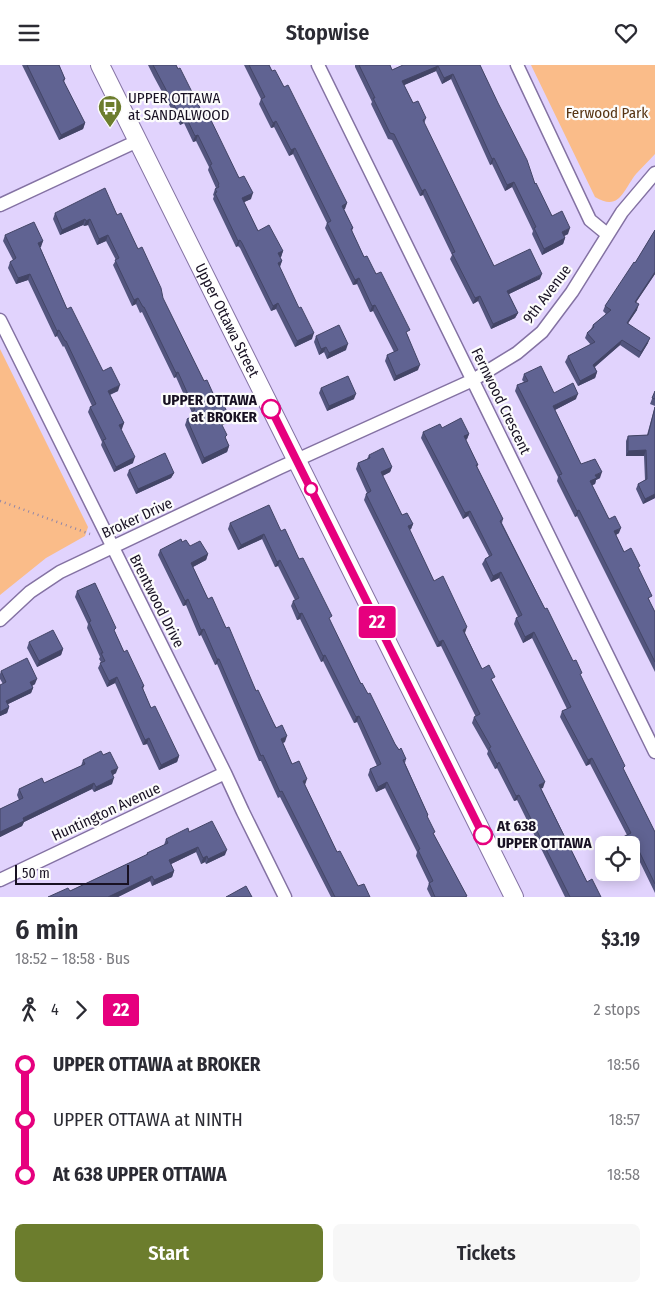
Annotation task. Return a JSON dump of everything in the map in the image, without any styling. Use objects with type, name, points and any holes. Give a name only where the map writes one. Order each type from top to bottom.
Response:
[{"type":"main road","name":"Upper Ottawa Street","points":[[100,65],[514,897]]},
{"type":"street","name":"Fernwood Crescent","points":[[318,65],[655,751]]},
{"type":"street","points":[[517,65],[590,220],[607,235]]},
{"type":"street","points":[[0,205],[138,142]]},
{"type":"street","name":"9th Avenue","points":[[297,460],[473,380],[517,353],[542,332],[572,292],[622,212],[655,173]]},
{"type":"street","name":"Brentwood Drive","points":[[0,320],[226,773],[243,813],[285,897]]},
{"type":"street","name":"Broker Drive","points":[[0,620],[30,592],[49,578],[297,460]]},
{"type":"street","name":"Huntington Avenue","points":[[0,880],[226,773]]},
{"type":"path","points":[[0,501],[95,536],[113,548]]},
{"type":"green space","name":"Ferwood Park","points":[[531,65],[655,65],[655,154],[636,174],[616,201],[603,201],[595,197]]},
{"type":"green space","points":[[0,349],[88,527],[85,536],[46,558],[0,595]]},
{"type":"building","points":[[27,65],[59,65],[65,79],[63,80],[85,123],[61,135]]},
{"type":"building","points":[[153,65],[176,65],[178,69],[180,68],[203,114],[207,112],[239,178],[244,176],[253,193],[242,198],[258,231],[269,225],[283,251],[278,253],[282,261],[278,263],[299,308],[301,307],[314,333],[297,341],[278,303],[273,306],[215,193],[217,192],[215,189],[219,187],[219,184],[198,135],[195,136],[186,117],[182,120]]},
{"type":"building","points":[[249,65],[269,65],[272,71],[275,70],[284,87],[288,85],[347,203],[342,206],[364,257],[367,256],[376,274],[381,272],[410,330],[406,332],[420,365],[396,376],[387,355],[398,350],[375,305],[372,306],[359,278],[355,280],[327,223],[331,221],[295,148],[291,150],[276,121],[273,123],[261,99],[265,97]]},
{"type":"building","points":[[359,65],[390,65],[392,70],[403,65],[480,65],[527,160],[535,184],[552,216],[562,211],[570,228],[562,232],[565,238],[544,249],[534,228],[536,227],[514,182],[507,185],[494,158],[492,159],[453,74],[444,78],[438,66],[402,81],[413,103],[418,101],[426,118],[423,120],[494,266],[530,249],[542,274],[507,291],[518,313],[493,324],[480,296],[475,298],[452,253],[455,252],[425,189],[422,191],[394,134],[390,133]]},
{"type":"building","points":[[105,188],[117,215],[121,213],[138,249],[142,247],[161,288],[163,298],[204,381],[207,380],[216,400],[221,398],[229,417],[220,421],[227,435],[225,437],[229,446],[204,458],[187,419],[195,415],[193,411],[195,410],[178,372],[176,373],[144,307],[138,298],[134,300],[115,260],[119,258],[108,235],[99,239],[90,219],[86,221],[85,219],[62,230],[55,213]]},
{"type":"building","points":[[34,222],[43,241],[38,243],[67,309],[71,307],[103,371],[111,367],[120,385],[108,391],[124,423],[119,425],[135,457],[116,467],[103,440],[106,439],[90,407],[96,404],[66,341],[59,330],[57,331],[30,274],[18,278],[10,262],[16,258],[5,235]]},
{"type":"building","points":[[655,230],[655,272],[635,302],[639,304],[627,323],[650,338],[641,352],[622,340],[593,365],[597,372],[580,381],[568,356],[595,342],[587,333],[594,327],[593,325],[611,310],[605,306]]},
{"type":"building","points":[[339,325],[348,344],[329,353],[326,347],[321,349],[316,336]]},
{"type":"building","points":[[541,366],[554,393],[573,383],[578,394],[553,406],[581,464],[595,459],[602,472],[595,475],[597,478],[590,481],[609,519],[615,516],[621,528],[614,531],[624,552],[631,548],[652,596],[648,598],[655,612],[655,662],[579,510],[577,511],[559,475],[562,474],[517,385],[528,381],[524,374]]},
{"type":"building","points":[[348,376],[356,394],[329,406],[321,388]]},
{"type":"building","points":[[655,407],[655,494],[645,499],[638,484],[647,479],[646,450],[628,451],[628,436],[648,435]]},
{"type":"building","points":[[461,418],[469,434],[464,436],[503,519],[500,521],[573,661],[576,660],[582,673],[580,674],[625,766],[623,768],[655,832],[655,884],[640,853],[640,836],[625,836],[631,833],[592,758],[588,760],[562,711],[571,707],[534,632],[525,637],[516,618],[522,615],[501,572],[493,576],[485,559],[492,555],[470,511],[465,513],[423,432],[440,424],[442,428]]},
{"type":"building","points":[[383,448],[392,467],[381,472],[402,515],[407,513],[413,524],[408,526],[434,581],[443,576],[467,627],[463,630],[482,669],[489,665],[495,677],[491,679],[545,782],[539,785],[587,882],[592,879],[601,897],[570,897],[519,795],[516,796],[499,762],[497,764],[489,748],[491,747],[474,717],[480,714],[443,640],[439,642],[366,494],[371,491],[358,463],[370,458],[369,455]]},
{"type":"building","points":[[165,453],[174,473],[138,489],[129,470]]},
{"type":"building","points":[[269,505],[281,531],[285,529],[299,559],[303,558],[332,616],[329,618],[361,684],[368,694],[370,693],[395,744],[399,750],[401,748],[406,759],[403,760],[435,832],[433,833],[467,896],[435,897],[429,883],[433,881],[418,850],[420,849],[387,782],[378,787],[370,769],[381,764],[359,716],[356,717],[302,613],[299,614],[293,601],[299,598],[280,560],[277,562],[264,534],[241,545],[230,523]]},
{"type":"building","points":[[181,539],[182,542],[186,540],[190,546],[200,541],[208,554],[191,563],[208,599],[212,597],[226,628],[229,627],[256,691],[258,690],[276,728],[282,725],[287,736],[281,739],[292,764],[299,761],[307,779],[303,781],[337,852],[340,851],[358,886],[364,884],[370,897],[335,897],[282,791],[280,792],[263,755],[261,756],[204,629],[201,630],[188,599],[185,601],[160,550]]},
{"type":"building","points":[[95,583],[116,628],[114,630],[124,652],[127,650],[144,686],[142,687],[151,708],[155,706],[179,756],[161,765],[149,738],[145,740],[117,677],[109,681],[100,663],[105,661],[101,653],[103,653],[77,591]]},
{"type":"building","points":[[53,630],[63,649],[39,661],[29,642]]},
{"type":"building","points":[[27,658],[37,679],[30,682],[33,688],[6,701],[9,707],[0,712],[0,685],[6,682],[1,671]]},
{"type":"building","points":[[101,751],[103,755],[110,752],[118,768],[111,771],[114,778],[96,787],[94,783],[23,818],[24,821],[0,832],[0,809],[23,798],[19,789],[42,778],[44,783],[85,764],[83,760]]},
{"type":"building","points":[[212,821],[227,850],[208,859],[207,856],[203,858],[198,847],[169,860],[174,871],[154,880],[152,876],[108,897],[48,897],[68,888],[70,891],[148,854],[168,843],[166,839],[188,828],[189,832]]},
{"type":"building","points":[[246,886],[252,897],[226,897]]},
{"type":"bus line","name":"22","points":[[271,409],[483,835]]},
{"type":"place","name":"UPPER OTTAWA at SANDALWOOD","points":[[110,128]]},
{"type":"place","name":"UPPER OTTAWA at BROKER","points":[[271,409]]},
{"type":"place","name":"At 638 UPPER OTTAWA","points":[[483,835]]}]
